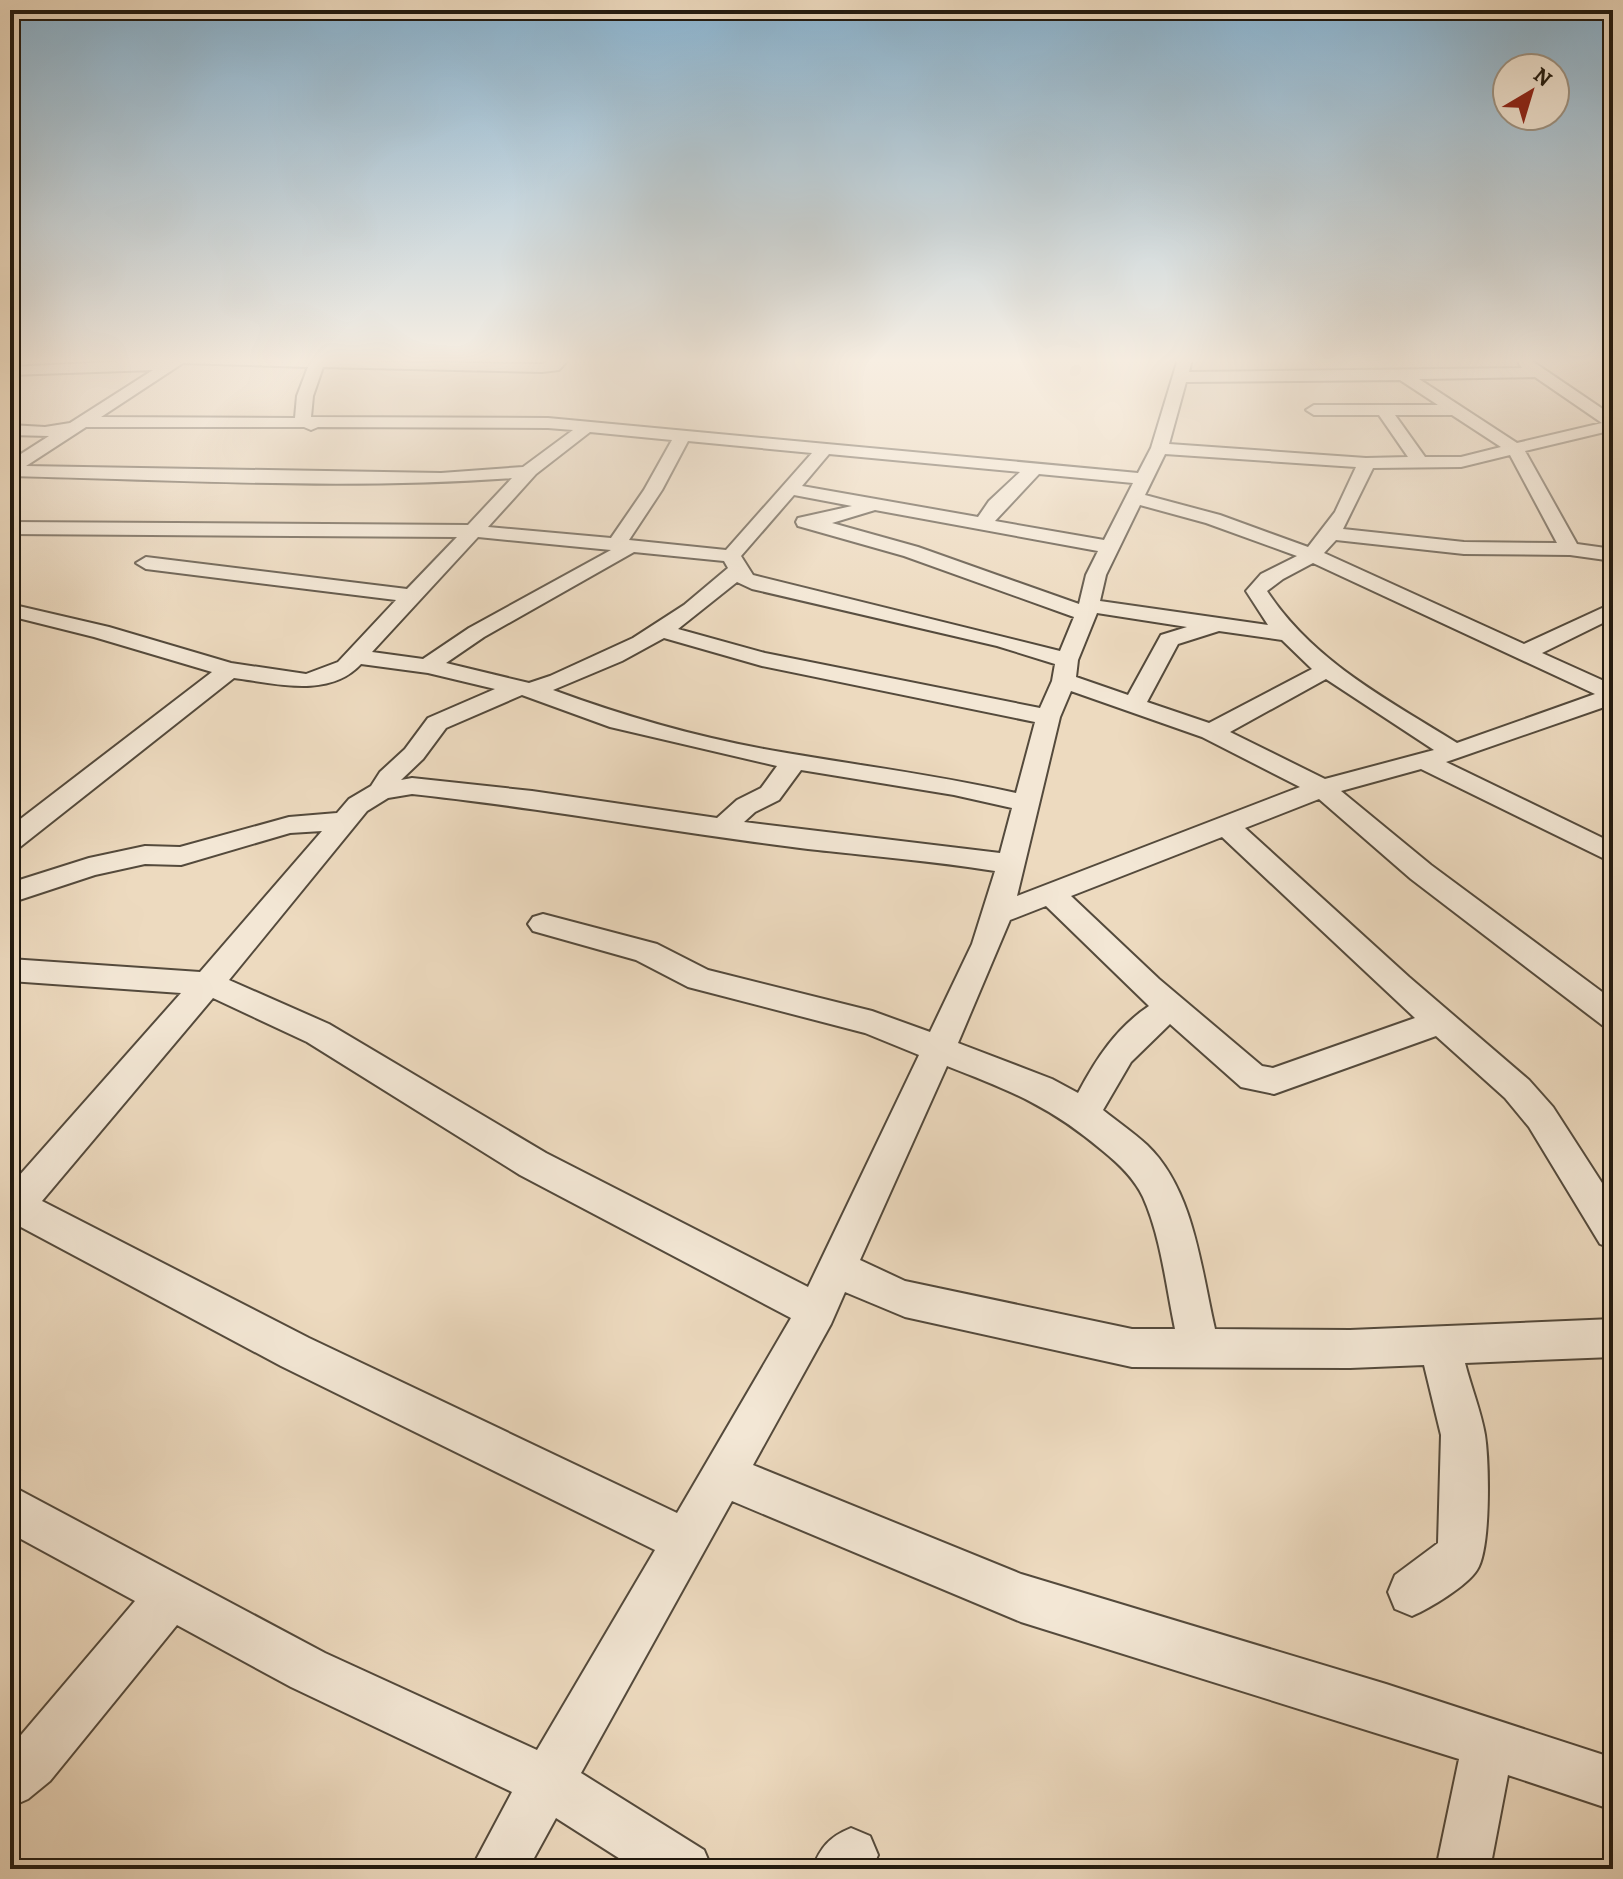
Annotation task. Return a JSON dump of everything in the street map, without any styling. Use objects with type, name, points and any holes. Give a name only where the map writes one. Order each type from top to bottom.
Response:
[{"type":"street","points":[[10,467],[41,447]]},
{"type":"street","points":[[10,610],[101,632],[229,670],[308,681],[346,667],[525,472],[564,447]]},
{"type":"street","points":[[428,666],[461,642],[607,562],[624,545],[676,447]]},
{"type":"street","points":[[809,447],[1147,475],[1322,453],[1366,463],[1461,462],[1528,447]]},
{"type":"street","points":[[498,1869],[839,1269],[998,914],[1048,717],[1096,575],[1147,475],[1156,447]]},
{"type":"street","points":[[1409,447],[1421,464]]},
{"type":"street","points":[[1511,447],[1516,450],[1570,549]]},
{"type":"street","points":[[381,791],[389,777],[414,754],[437,723],[495,696],[579,675],[663,631],[734,563],[766,513],[825,448]]},
{"type":"street","points":[[1366,463],[1358,486],[1312,555],[1269,577],[1256,591],[1267,612],[1288,635],[1328,669],[1455,752]]},
{"type":"street","points":[[10,467],[355,478],[441,478],[525,472]]},
{"type":"street","points":[[983,524],[989,504],[1035,468]]},
{"type":"street","points":[[1147,475],[1226,523],[1312,555],[1525,652],[1611,700]]},
{"type":"street","points":[[790,489],[884,493],[983,524],[1109,547]]},
{"type":"street","points":[[805,522],[845,515],[884,493]]},
{"type":"street","points":[[766,513],[851,533],[1087,609],[1223,622],[1288,635]]},
{"type":"street","points":[[10,528],[474,531],[624,545],[734,563],[745,579],[759,585],[1003,641],[1134,705],[1211,732],[1322,788],[1421,872],[1613,1017]]},
{"type":"street","points":[[1329,533],[1464,548],[1570,549],[1613,555]]},
{"type":"street","points":[[146,563],[411,596]]},
{"type":"street","points":[[1525,652],[1588,624],[1613,609]]},
{"type":"street","points":[[1134,705],[1169,640],[1223,622]]},
{"type":"street","points":[[663,631],[762,659],[1048,717]]},
{"type":"street","points":[[356,657],[428,666],[525,689],[619,722],[761,756],[954,787],[1025,803]]},
{"type":"street","points":[[1211,732],[1328,669]]},
{"type":"street","points":[[15,824],[60,802],[229,670]]},
{"type":"street","points":[[998,914],[1322,788],[1455,752],[1611,700]]},
{"type":"street","points":[[723,827],[746,806],[770,794],[795,760]]},
{"type":"street","points":[[1424,761],[1613,854]]},
{"type":"street","points":[[684,1540],[295,1352],[13,1210],[129,1072],[210,984],[358,805],[381,791],[396,786],[427,788],[1010,864]]},
{"type":"street","points":[[10,893],[89,867],[145,855],[181,856],[289,825],[345,821]]},
{"type":"street","points":[[1227,826],[1517,1089],[1541,1117],[1613,1232]]},
{"type":"street","points":[[1051,894],[1171,1007],[1253,1078],[1274,1081],[1441,1022]]},
{"type":"street","points":[[543,924],[646,952],[699,979],[872,1023],[1040,1088],[1084,1114],[1136,1157],[1157,1186],[1169,1215],[1199,1347]]},
{"type":"street","points":[[10,970],[210,984],[318,1033],[533,1164],[817,1311]]},
{"type":"street","points":[[1084,1114],[1113,1058],[1142,1025],[1171,1007]]},
{"type":"street","points":[[839,1269],[874,1288],[905,1299],[1132,1348],[1350,1349],[1613,1338]]},
{"type":"street","points":[[1412,1592],[1460,1555],[1464,1520],[1463,1435],[1439,1345]]},
{"type":"street","points":[[722,1475],[1021,1598],[1386,1709],[1613,1784]]},
{"type":"street","points":[[10,1508],[308,1670],[546,1781],[685,1869]]},
{"type":"street","points":[[10,1781],[32,1763],[171,1595]]},
{"type":"street","points":[[1463,1869],[1488,1743]]}]
